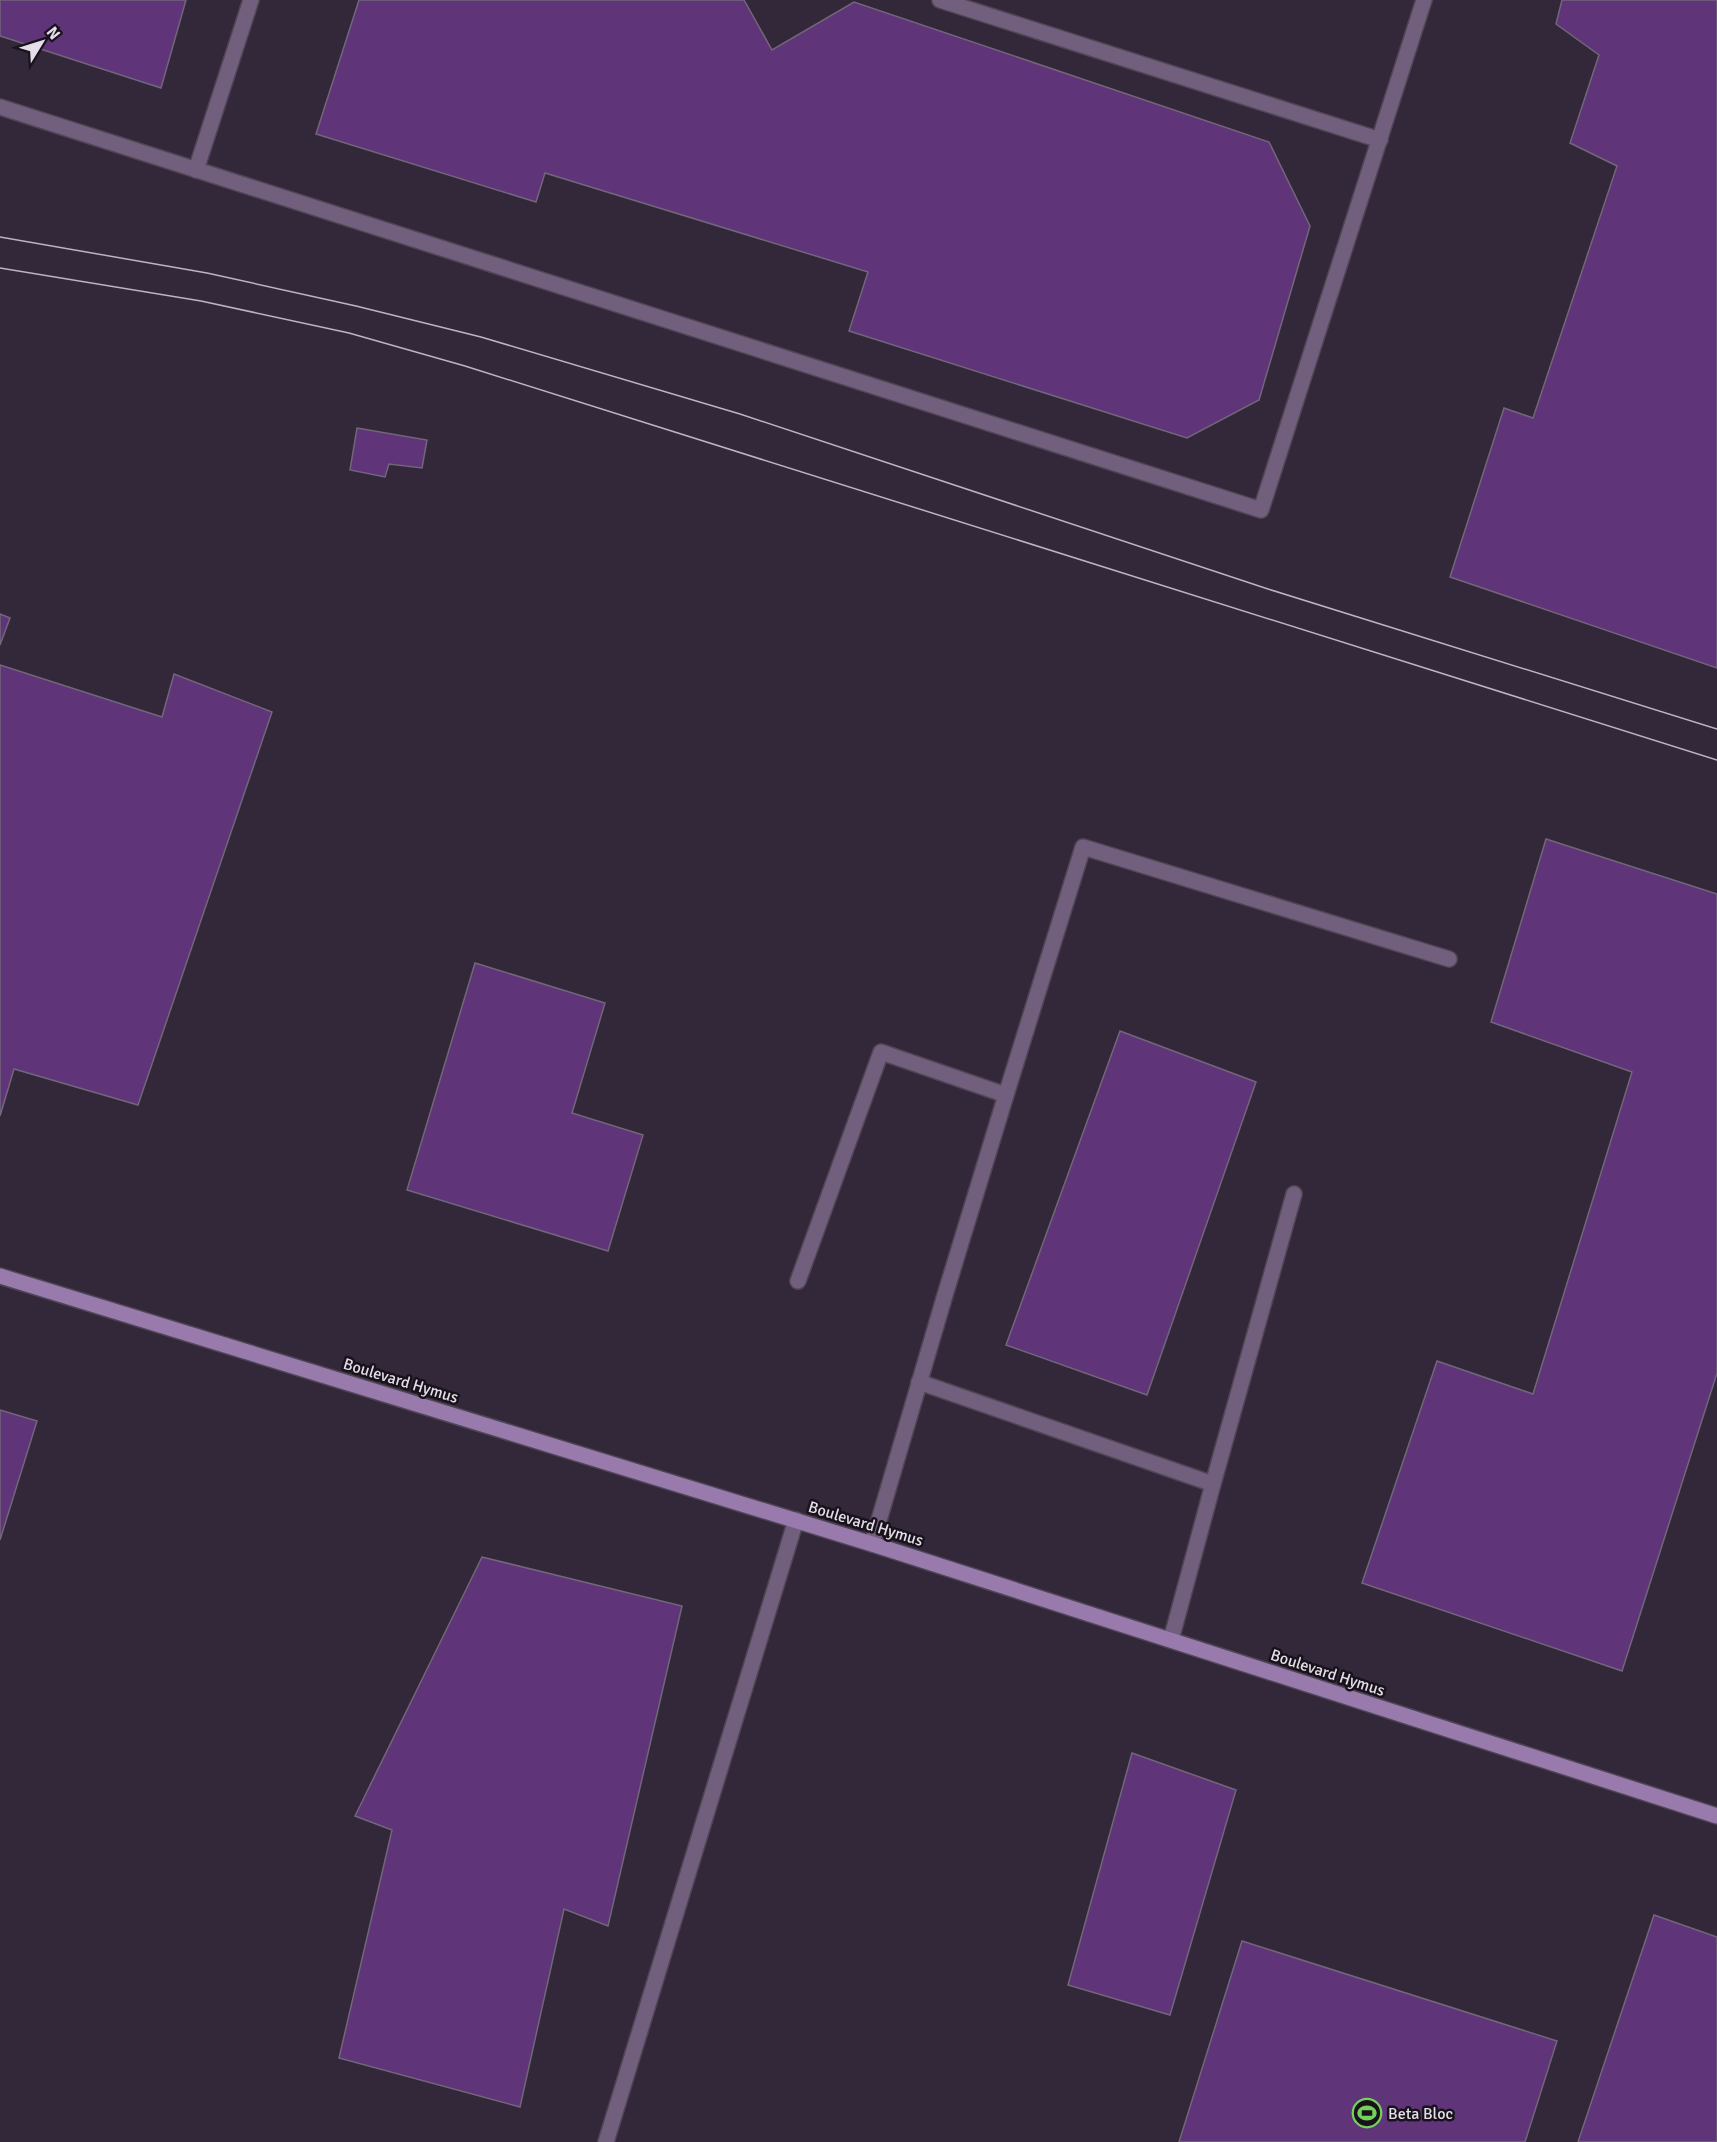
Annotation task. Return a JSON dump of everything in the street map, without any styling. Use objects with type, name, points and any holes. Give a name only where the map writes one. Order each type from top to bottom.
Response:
[{"type":"street","name":"Boulevard Hymus","points":[[0,1276],[796,1520],[1717,1816]]},
{"type":"lane","points":[[196,170],[251,0]]},
{"type":"lane","points":[[940,0],[1380,140]]},
{"type":"lane","points":[[0,107],[1261,510],[1424,0]]},
{"type":"lane","points":[[872,1544],[919,1382],[1083,847],[1449,959]]},
{"type":"lane","points":[[798,1281],[881,1052],[1006,1095]]},
{"type":"lane","points":[[1171,1640],[1294,1194]]},
{"type":"lane","points":[[919,1382],[1213,1484]]},
{"type":"lane","points":[[606,2142],[796,1520]]},
{"type":"building","points":[[0,0],[186,0],[161,88],[0,36]]},
{"type":"building","points":[[359,0],[744,0],[772,50],[854,2],[1269,142],[1310,226],[1259,400],[1187,438],[849,331],[868,272],[545,173],[536,202],[316,134]]},
{"type":"building","points":[[1562,0],[1717,0],[1717,668],[1450,577],[1504,408],[1533,418],[1617,166],[1570,143],[1599,55],[1556,24]]},
{"type":"building","points":[[357,428],[427,440],[422,468],[389,464],[385,477],[350,470]]},
{"type":"building","points":[[0,614],[10,618],[0,645]]},
{"type":"building","points":[[0,665],[162,717],[174,674],[272,712],[138,1105],[14,1069],[0,1116]]},
{"type":"building","points":[[1546,839],[1717,894],[1717,1373],[1622,1671],[1362,1583],[1437,1361],[1533,1394],[1632,1072],[1491,1022]]},
{"type":"building","points":[[475,963],[605,1003],[572,1113],[643,1135],[608,1251],[407,1190]]},
{"type":"building","points":[[1120,1031],[1256,1082],[1147,1395],[1006,1345]]},
{"type":"building","points":[[0,1410],[37,1421],[0,1540]]},
{"type":"building","points":[[482,1557],[682,1606],[608,1926],[564,1909],[520,2107],[339,2058],[392,1830],[355,1816]]},
{"type":"building","points":[[1132,1753],[1236,1790],[1170,2015],[1068,1985]]},
{"type":"building","points":[[1654,1915],[1717,1937],[1717,2142],[1578,2142]]},
{"type":"building","points":[[1242,1941],[1557,2041],[1525,2142],[1179,2142]]},
{"type":"tram line","points":[[0,237],[207,273],[481,337],[740,414],[1268,589],[1717,729]]},
{"type":"tram line","points":[[0,268],[201,301],[349,333],[465,366],[1717,760]]},
{"type":"place","name":"Beta Bloc","points":[[1367,2113]]}]
